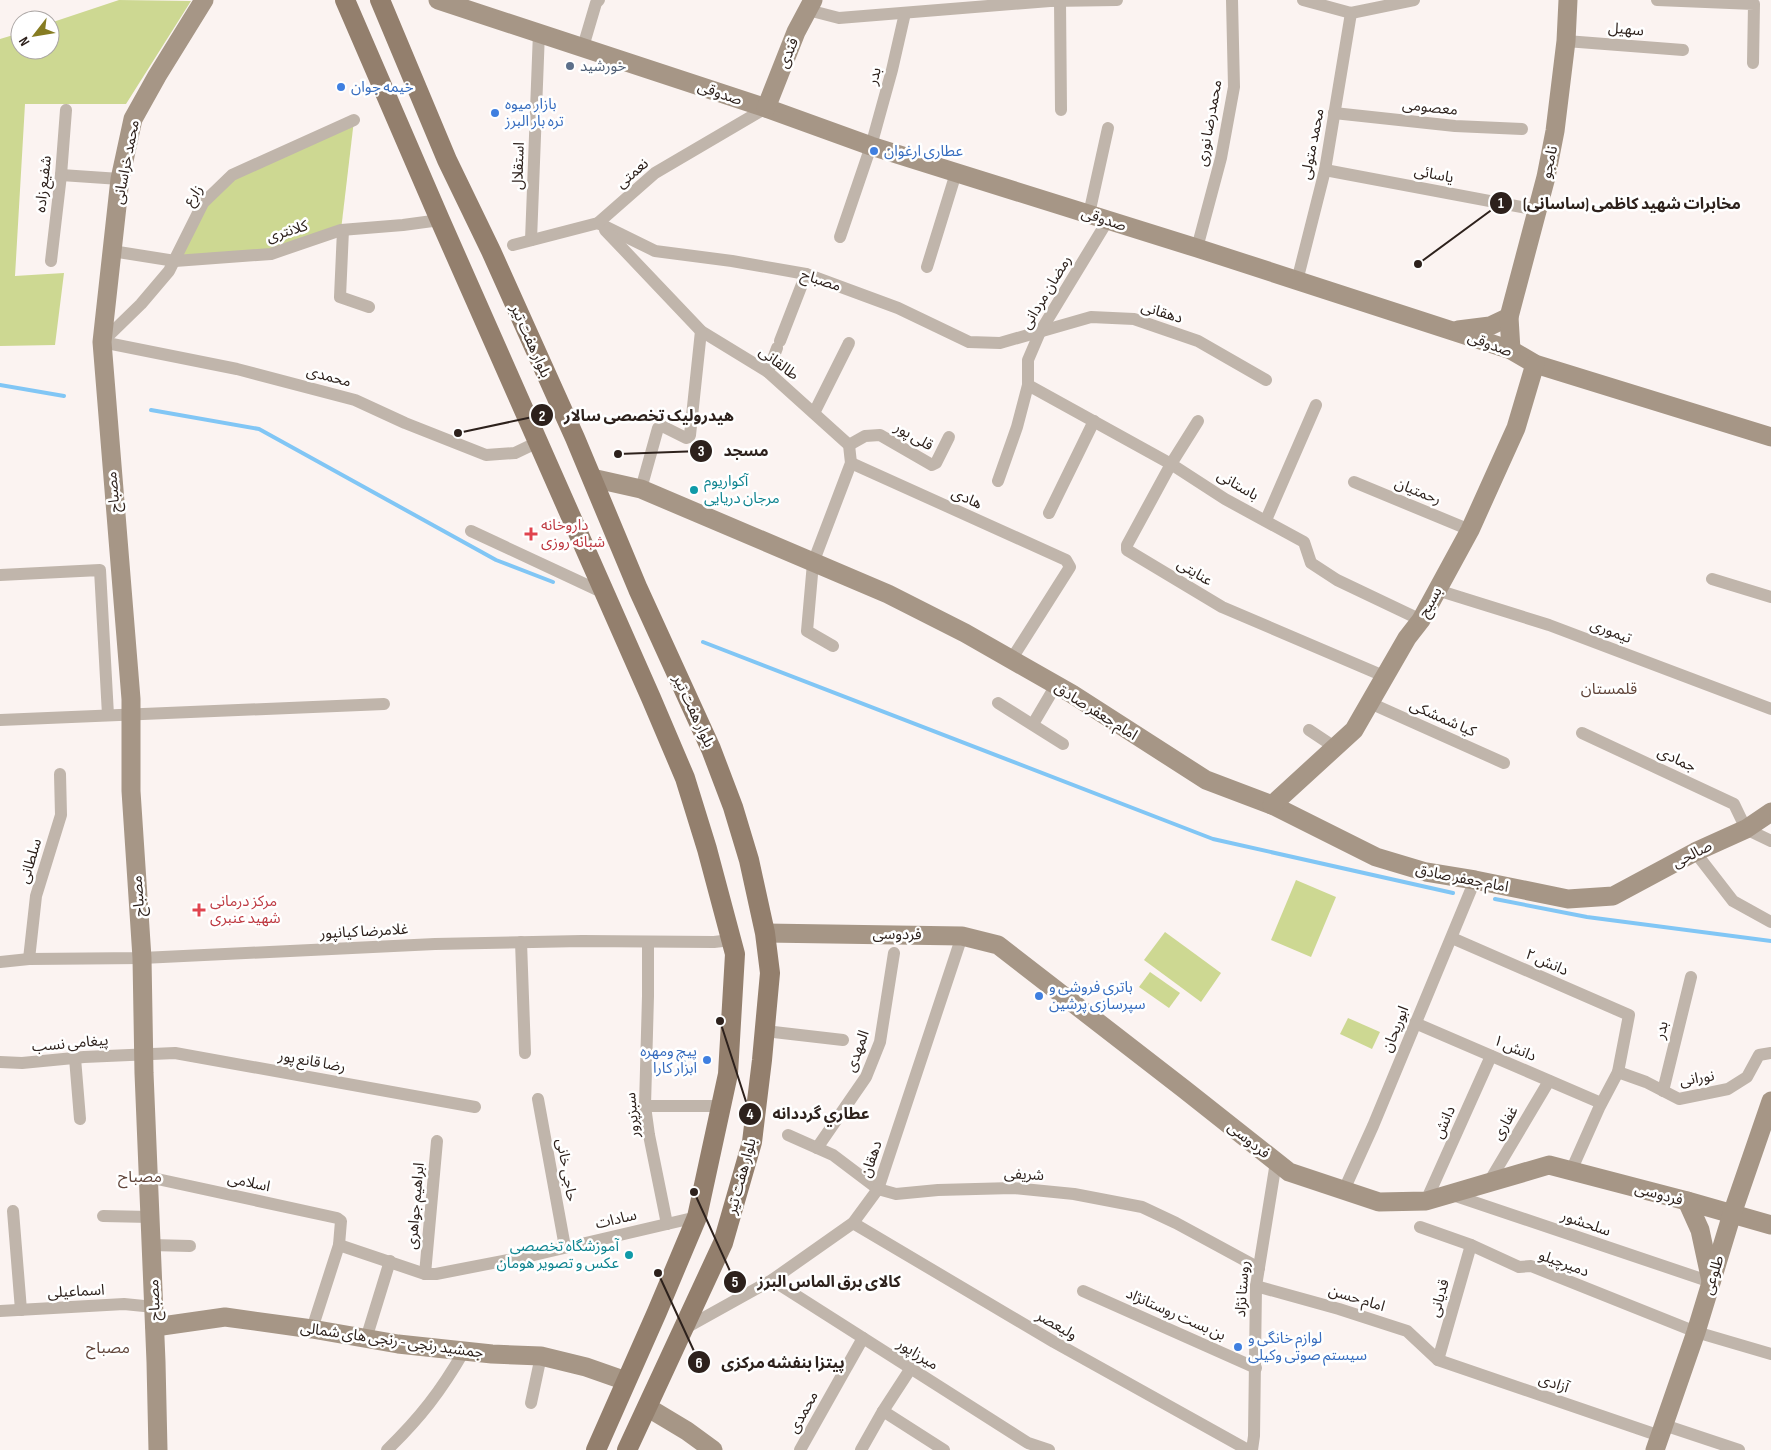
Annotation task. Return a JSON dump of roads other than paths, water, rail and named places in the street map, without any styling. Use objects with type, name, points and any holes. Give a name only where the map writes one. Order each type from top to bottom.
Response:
[{"type":"main road","name":"بلوار هفت تیر","points":[[380,0],[447,160],[491,251],[592,478],[638,589],[712,749],[749,860],[765,933],[770,973],[752,1142],[723,1243],[627,1450]]},
{"type":"main road","points":[[346,1],[685,778],[707,849],[735,954],[728,1074],[697,1217],[596,1450]]},
{"type":"main road","points":[[592,564],[603,570],[612,570],[620,563],[622,552]]},
{"type":"main road","points":[[606,597],[620,585],[627,583],[638,589]]},
{"type":"street","name":"محمد خراسانی","points":[[102,342],[120,179],[133,119],[204,0]]},
{"type":"street","name":"صدوقی","points":[[438,0],[766,108],[871,146],[1197,248],[1511,350],[1535,364],[1771,437]]},
{"type":"street","points":[[583,47],[596,3],[599,0]]},
{"type":"street","points":[[810,5],[839,18],[1020,2],[1117,0]]},
{"type":"street","name":"محمدرضا نوری","points":[[1197,248],[1221,158],[1234,87],[1232,0]]},
{"type":"street","points":[[1303,0],[1351,12],[1414,0]]},
{"type":"street","name":"نامجو","points":[[1511,350],[1509,317],[1555,131],[1566,41],[1568,0]]},
{"type":"street","points":[[1657,0],[1754,4],[1753,63]]},
{"type":"street","points":[[1060,1],[1061,110]]},
{"type":"street","name":"قندی","points":[[766,108],[796,32],[810,5]]},
{"type":"street","name":"محمد متولی","points":[[1297,280],[1325,170],[1351,12]]},
{"type":"street","name":"بدر","points":[[840,237],[871,146],[892,70],[905,13]]},
{"type":"street","name":"استقلال","points":[[531,240],[539,32]]},
{"type":"street","name":"سهیل","points":[[1566,41],[1683,50]]},
{"type":"street","name":"نعمتی","points":[[513,245],[598,223],[655,173],[766,108]]},
{"type":"street","name":"شفیع زاده","points":[[51,261],[66,110]]},
{"type":"street","name":"معصومی","points":[[1334,113],[1455,126],[1522,129]]},
{"type":"street","name":"زارع","points":[[102,342],[141,304],[169,271],[203,203],[232,175],[354,120]]},
{"type":"street","points":[[1089,214],[1108,128]]},
{"type":"street","name":"یاسائی","points":[[1325,170],[1537,210]]},
{"type":"street","points":[[927,267],[956,172]]},
{"type":"street","points":[[61,175],[120,179]]},
{"type":"street","name":"کلانتری","points":[[112,250],[175,261],[271,254],[343,230],[440,220]]},
{"type":"street","name":"رمضان مردانی","points":[[998,481],[1017,428],[1028,385],[1028,360],[1040,332],[1108,220]]},
{"type":"street","name":"مصباح","points":[[598,223],[655,252],[732,261],[806,274],[898,308],[969,342],[1000,343],[1040,332]]},
{"type":"street","name":"طالقانی","points":[[598,223],[701,332],[768,372],[849,445]]},
{"type":"street","points":[[343,230],[340,297],[369,307]]},
{"type":"street","points":[[768,372],[806,274]]},
{"type":"street","name":"دهقانی","points":[[1040,332],[1091,317],[1134,320],[1198,341],[1266,380]]},
{"type":"street","points":[[1449,330],[1490,326],[1509,317]]},
{"type":"street","points":[[641,489],[658,428],[662,426],[686,438],[690,435],[701,332]]},
{"type":"street","name":"مصباح","points":[[102,342],[131,714],[131,791],[142,958],[143,1054],[155,1327],[158,1450]]},
{"type":"street","name":"محمدی","points":[[102,342],[237,370],[355,400],[405,423],[486,455],[515,453],[538,442]]},
{"type":"street","points":[[814,413],[849,342]]},
{"type":"street","name":"بسیح","points":[[1272,805],[1354,730],[1370,704],[1470,530],[1516,428],[1535,364]]},
{"type":"street","name":"باستانی","points":[[1028,385],[1171,464],[1225,499],[1304,542],[1311,563],[1331,576],[1420,620]]},
{"type":"street","points":[[1266,520],[1316,405]]},
{"type":"street","points":[[1049,513],[1094,421]]},
{"type":"street","name":"عنایتی","points":[[1198,421],[1171,464],[1127,546],[1127,550],[1222,607],[1386,676]]},
{"type":"street","name":"قلی پور","points":[[849,445],[865,436],[880,435],[932,464],[936,463],[949,437]]},
{"type":"street","points":[[833,646],[807,631],[813,563],[851,463],[849,445]]},
{"type":"street","name":"هادی","points":[[851,463],[1066,560],[1070,567],[1011,660]]},
{"type":"street","name":"امام جعفر صادق","points":[[592,478],[641,489],[897,599],[964,633],[1056,686],[1206,780],[1272,805],[1376,857],[1426,872],[1568,899],[1613,896]]},
{"type":"street","name":"رحمتیان","points":[[1354,482],[1470,530]]},
{"type":"street","points":[[471,531],[606,597]]},
{"type":"street","points":[[0,576],[100,570],[108,715]]},
{"type":"street","points":[[1712,579],[1771,597]]},
{"type":"street","name":"تیموری","points":[[1436,590],[1549,625],[1771,709]]},
{"type":"street","points":[[1033,724],[1056,686]]},
{"type":"street","points":[[998,703],[1063,744]]},
{"type":"street","points":[[0,720],[384,704]]},
{"type":"street","name":"کیا شمشکی","points":[[1370,704],[1504,763]]},
{"type":"street","points":[[1309,730],[1336,748]]},
{"type":"street","name":"جمادی","points":[[1582,732],[1734,804],[1746,829]]},
{"type":"street","name":"سلطانی","points":[[29,959],[36,896],[61,815],[60,774]]},
{"type":"street","name":"صالحی","points":[[1613,896],[1695,852],[1746,829],[1771,812]]},
{"type":"street","points":[[1746,829],[1771,841]]},
{"type":"street","points":[[1695,852],[1733,901],[1771,922]]},
{"type":"street","name":"ابوریحان","points":[[1344,1190],[1373,1126],[1475,880]]},
{"type":"street","name":"فردوسی","points":[[765,933],[962,936],[998,945],[1289,1172],[1379,1202],[1426,1201],[1549,1165],[1771,1225]]},
{"type":"street","name":"دهقان","points":[[682,1330],[772,1280],[853,1223],[878,1189],[962,936]]},
{"type":"street","name":"دانش ۲","points":[[1452,938],[1629,1016],[1618,1072]]},
{"type":"street","name":"غلامرضا کیانپور","points":[[0,962],[29,959],[142,958],[435,944],[714,942],[731,940]]},
{"type":"street","points":[[521,942],[525,1053]]},
{"type":"street","name":"سبزپرور","points":[[648,942],[645,1106],[667,1224]]},
{"type":"street","name":"المهدی","points":[[817,1148],[866,1077],[880,1042],[894,953]]},
{"type":"street","name":"بدر","points":[[1663,1091],[1690,977]]},
{"type":"street","name":"دانش ۱","points":[[1415,1023],[1601,1104]]},
{"type":"street","points":[[765,1031],[843,1040]]},
{"type":"street","name":"رضا قانع پور","points":[[143,1054],[175,1053],[475,1107]]},
{"type":"street","name":"نورانی","points":[[1618,1072],[1646,1082],[1678,1099],[1728,1089],[1747,1078],[1759,1055],[1771,1053]]},
{"type":"street","name":"پیغامی نسب","points":[[0,1062],[22,1063],[143,1054]]},
{"type":"street","name":"دانش","points":[[1426,1201],[1491,1056]]},
{"type":"street","points":[[75,1058],[80,1118]]},
{"type":"street","points":[[1571,1171],[1601,1104],[1618,1072]]},
{"type":"street","name":"غفاری","points":[[1489,1182],[1549,1081]]},
{"type":"street","name":"حاجی خانی","points":[[538,1100],[565,1247]]},
{"type":"street","name":"طلوعی","points":[[1660,1437],[1696,1332],[1732,1214],[1767,1127],[1771,1101]]},
{"type":"street","points":[[645,1106],[721,1106]]},
{"type":"street","name":"شریفی","points":[[788,1135],[833,1155],[878,1189],[896,1194],[938,1190],[1013,1188],[1074,1194],[1142,1207],[1176,1223],[1259,1268]]},
{"type":"street","name":"ابراهیم جواهری","points":[[425,1274],[437,1141]]},
{"type":"street","name":"روستا نژاد","points":[[1252,1450],[1256,1368],[1256,1286],[1276,1162]]},
{"type":"street","name":"اسلامی","points":[[148,1177],[337,1218],[341,1221],[339,1245]]},
{"type":"street","name":"سلحشور","points":[[1450,1194],[1711,1282]]},
{"type":"street","points":[[1687,1201],[1700,1230],[1711,1282]]},
{"type":"street","points":[[13,1211],[21,1310]]},
{"type":"street","points":[[103,1216],[150,1217]]},
{"type":"street","name":"سادات","points":[[425,1274],[436,1274],[534,1255],[697,1217]]},
{"type":"street","name":"ولیعصر","points":[[853,1223],[1054,1342],[1248,1450]]},
{"type":"street","name":"دمیرچیلو","points":[[1420,1227],[1471,1245],[1519,1267],[1531,1266],[1696,1332],[1771,1354]]},
{"type":"street","points":[[151,1244],[190,1246]]},
{"type":"street","points":[[312,1329],[339,1245],[425,1274]]},
{"type":"street","name":"قدیانی","points":[[1438,1360],[1471,1245]]},
{"type":"street","points":[[366,1339],[390,1261]]},
{"type":"street","name":"میرزاپور","points":[[772,1280],[1028,1443],[1049,1450]]},
{"type":"street","name":"امام حسن","points":[[1256,1286],[1339,1309],[1406,1331],[1438,1360]]},
{"type":"street","name":"بن بست روستانژاد","points":[[1083,1291],[1256,1368]]},
{"type":"street","name":"اسماعیلی","points":[[0,1310],[124,1304],[154,1307]]},
{"type":"street","name":"جمشید رنجی - رنجی های شمالی","points":[[155,1327],[225,1317],[312,1329],[398,1344],[541,1356],[586,1366],[626,1381]]},
{"type":"street","name":"محمدی","points":[[800,1450],[863,1338]]},
{"type":"street","points":[[387,1450],[416,1422],[446,1383],[464,1351]]},
{"type":"street","points":[[531,1403],[541,1356]]},
{"type":"street","name":"آزادی","points":[[1438,1360],[1660,1437],[1739,1450]]},
{"type":"street","points":[[861,1450],[883,1411],[911,1368]]},
{"type":"street","points":[[647,1407],[687,1431],[713,1450]]},
{"type":"street","points":[[883,1411],[944,1450]]},
{"type":"waterway","points":[[0,385],[64,396]]},
{"type":"waterway","points":[[151,410],[259,429],[496,560],[553,582]]},
{"type":"waterway","points":[[703,642],[1213,839],[1453,893]]},
{"type":"waterway","points":[[1495,899],[1587,917],[1771,941]]},
{"type":"place","name":"خورشید","points":[[570,66]]},
{"type":"place","name":"خیمه جوان","points":[[341,87]]},
{"type":"place","name":"بازار میوه تره بار البرز","points":[[495,113]]},
{"type":"place","name":"عطاری ارغوان","points":[[874,151]]},
{"type":"place","name":"مخابرات شهید کاظمی (ساسانی)","points":[[1418,264]]},
{"type":"place","name":"هیدرولیک تخصصی سالار","points":[[458,433]]},
{"type":"place","name":"مسجد","points":[[618,454]]},
{"type":"place","name":"آکواریوم مرجان دریایی","points":[[694,490]]},
{"type":"place","name":"داروخانه شبانه روزی","points":[[531,534]]},
{"type":"place","name":"مرکز درمانی شهید عنبری","points":[[199,910]]},
{"type":"place","name":"باتری فروشی و سپرسازی پرشین","points":[[1039,996]]},
{"type":"place","name":"عطاري گرددانه","points":[[720,1021]]},
{"type":"place","name":"پیچ ومهره ابزار کارا","points":[[707,1060]]},
{"type":"place","name":"کالای برق الماس البرز","points":[[694,1192]]},
{"type":"place","name":"آموزشگاه تخصصی عکس و تصویر هومان","points":[[629,1255]]},
{"type":"place","name":"پیتزا بنفشه مرکزی","points":[[658,1273]]},
{"type":"place","name":"لوازم خانگی و سیستم صوتی وکیلی","points":[[1238,1347]]},
{"type":"district","name":"قلمستان","points":[[1609,688]]},
{"type":"district","name":"مصباح","points":[[140,1176]]},
{"type":"district","name":"مصباح","points":[[108,1347]]}]
